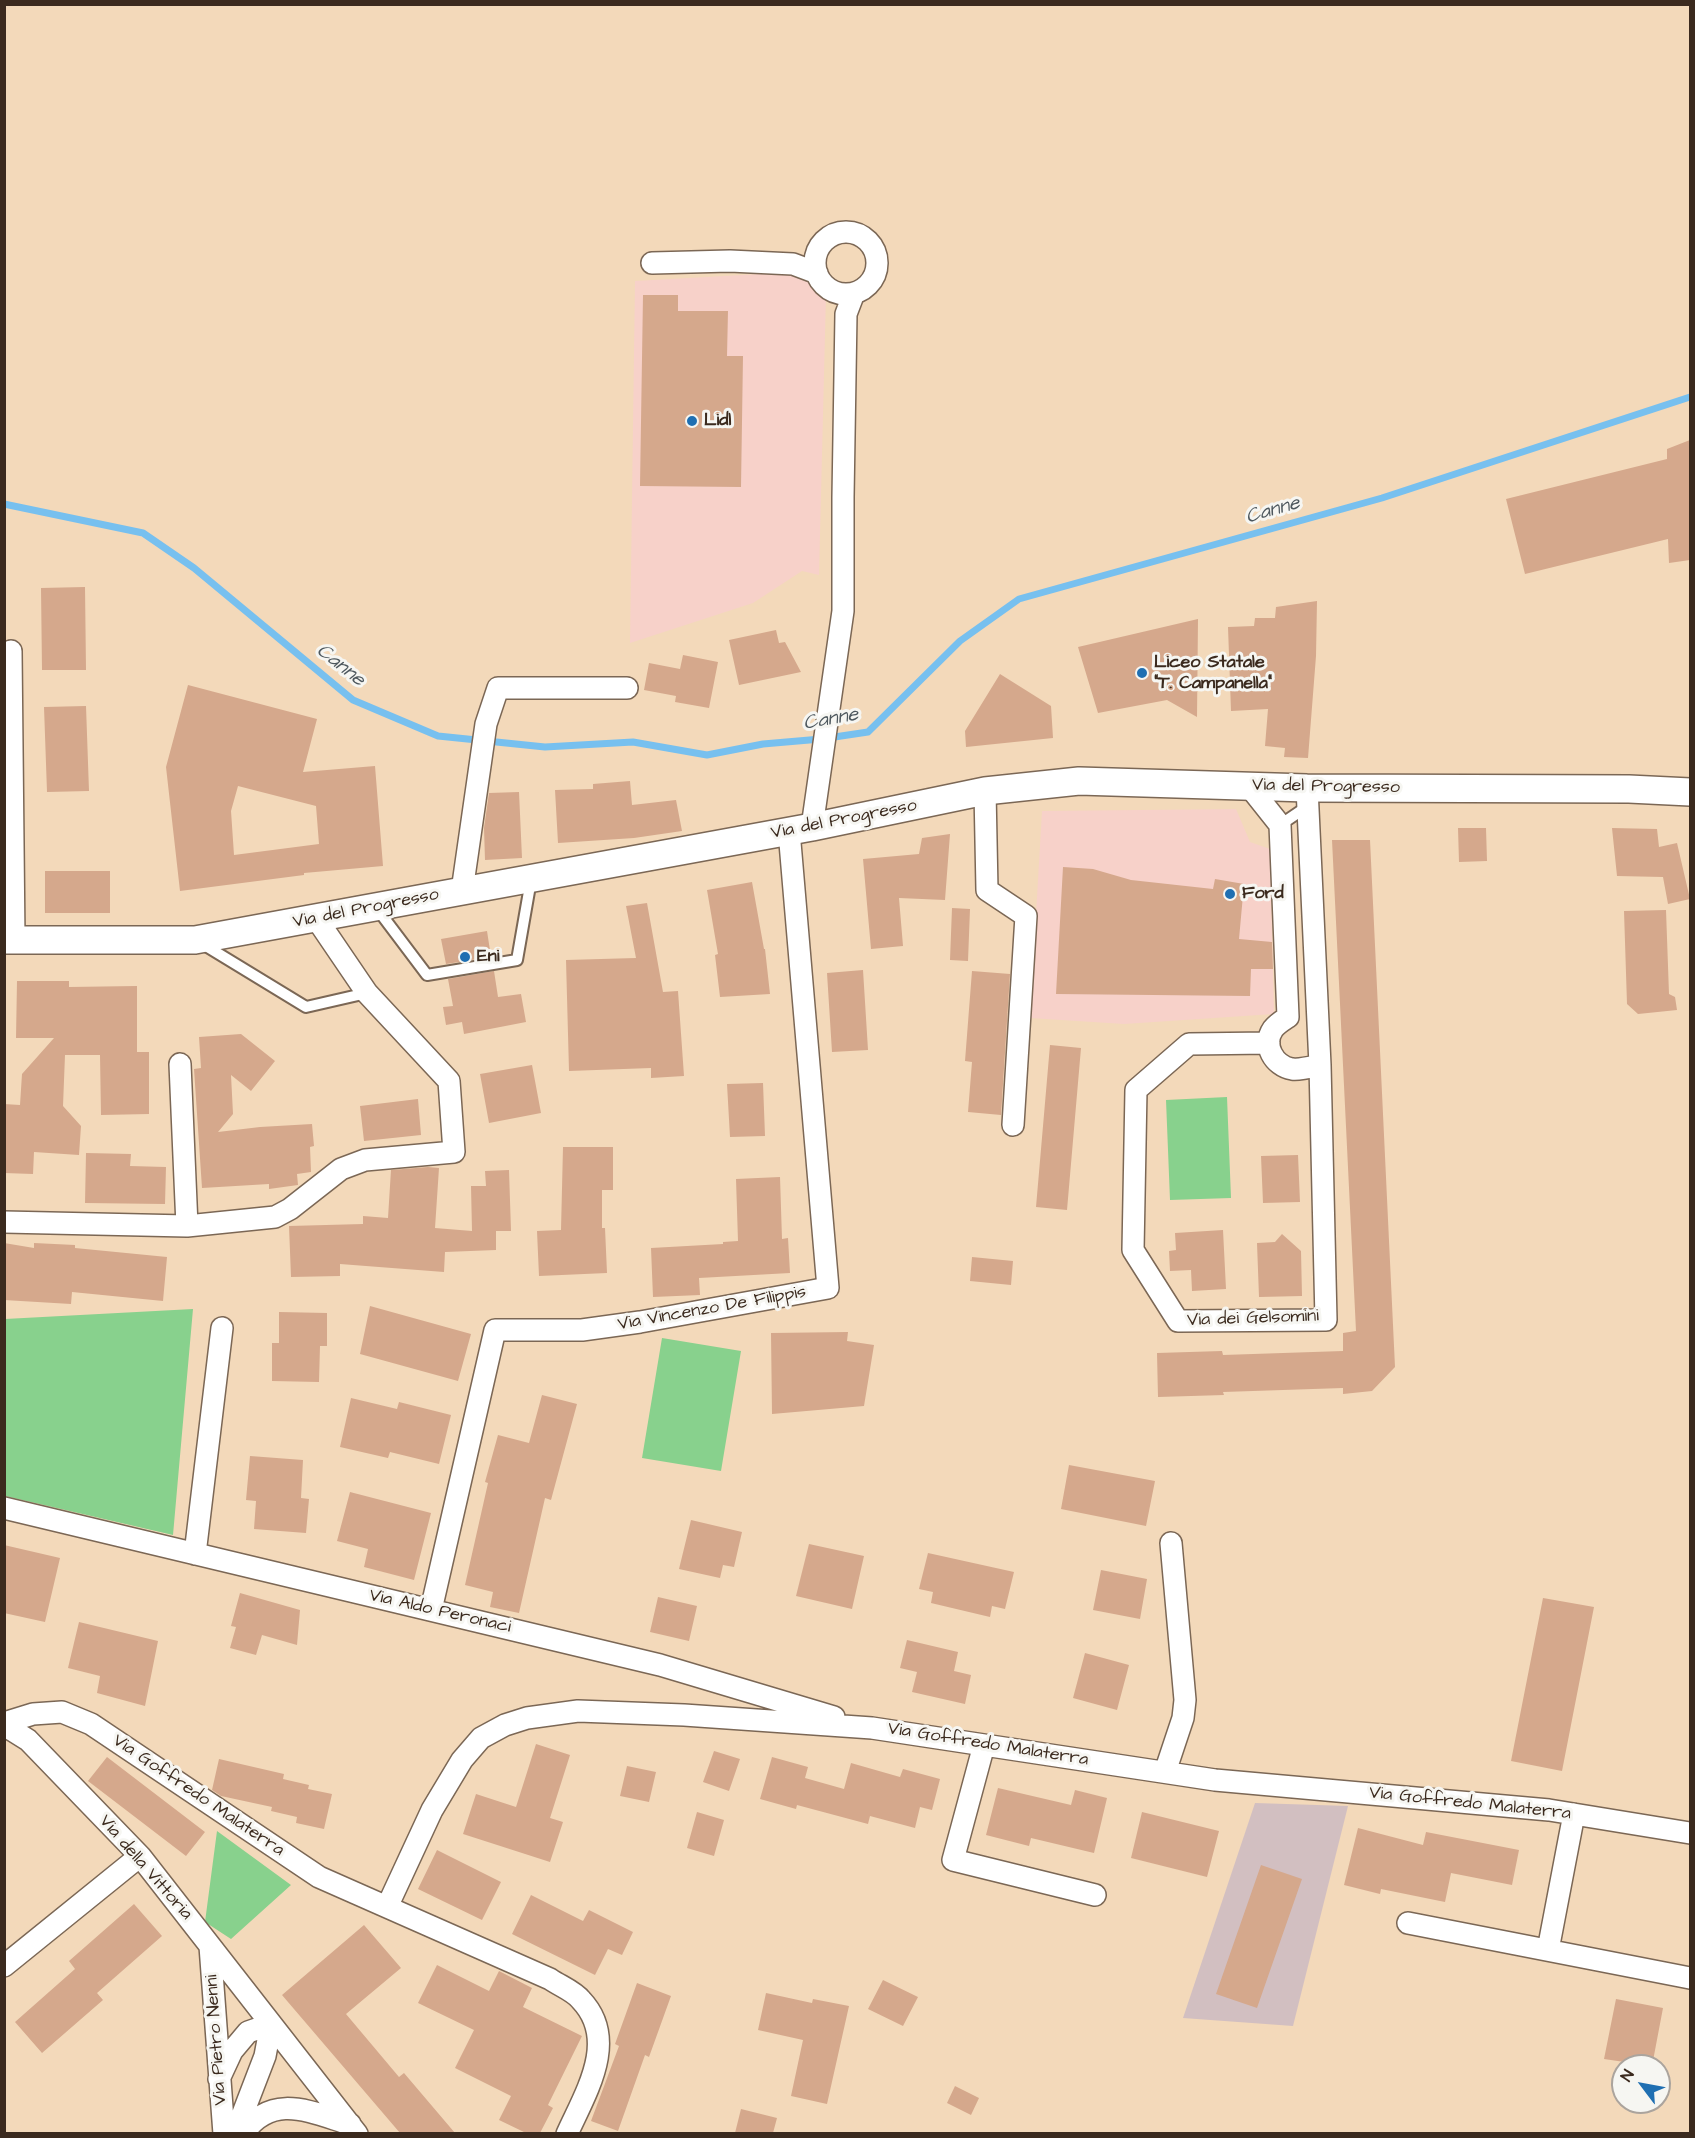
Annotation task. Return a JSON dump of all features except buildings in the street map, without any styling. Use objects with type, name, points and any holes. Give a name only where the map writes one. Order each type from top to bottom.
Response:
[{"type":"street","points":[[847,231],[857,233],[872,245],[877,254],[876,274],[863,289],[844,292],[821,281],[817,263],[821,245],[828,237],[847,231]]},
{"type":"street","points":[[652,263],[730,261],[817,263]]},
{"type":"street","points":[[801,829],[817,786],[843,611],[846,314],[844,292]]},
{"type":"street","points":[[7,941],[11,651]]},
{"type":"street","points":[[462,891],[486,724],[498,688],[627,688]]},
{"type":"street","name":"Via del Progresso","points":[[7,941],[195,940],[801,829],[985,791],[1079,781],[1249,786],[1307,797],[1629,789],[1690,792]]},
{"type":"street","points":[[1249,786],[1280,825],[1288,1017],[1271,1031],[1269,1043],[1272,1056],[1280,1064],[1291,1069],[1320,1065]]},
{"type":"street","points":[[985,791],[987,890],[1026,916],[1012,1125]]},
{"type":"street","name":"Via dei Gelsomini","points":[[1269,1043],[1189,1044],[1136,1090],[1134,1250],[1178,1321],[1326,1320],[1320,1065],[1307,797]]},
{"type":"street","name":"Via Vincenzo De Filippis","points":[[431,1610],[495,1330],[582,1330],[640,1322],[828,1288],[801,829]]},
{"type":"street","points":[[4,1222],[187,1226],[275,1217],[290,1209],[341,1169],[366,1160],[454,1152],[449,1081],[367,993],[316,918]]},
{"type":"street","points":[[180,1064],[187,1226]]},
{"type":"street","points":[[195,1554],[222,1328]]},
{"type":"street","name":"Via Aldo Peronaci","points":[[4,1508],[660,1665],[872,1728]]},
{"type":"street","points":[[1165,1772],[1183,1718],[1185,1700],[1171,1543]]},
{"type":"street","name":"Via Goffredo Malaterra","points":[[4,1724],[33,1714],[62,1712],[91,1724],[319,1877],[550,1979],[580,1998],[597,2021],[599,2046],[593,2079],[567,2133]]},
{"type":"street","name":"Via Goffredo Malaterra","points":[[387,1907],[432,1810],[462,1760],[481,1738],[505,1725],[527,1718],[578,1712],[684,1715],[872,1728],[1215,1780],[1574,1814],[1690,1833]]},
{"type":"street","name":"Via della Vittoria","points":[[4,1724],[28,1740],[140,1857],[353,2129]]},
{"type":"street","points":[[984,1744],[952,1860],[1095,1895]]},
{"type":"street","points":[[1548,1950],[1574,1814]]},
{"type":"street","points":[[4,1966],[140,1857]]},
{"type":"street","points":[[1408,1923],[1690,1978]]},
{"type":"street","name":"Via Pietro Nenni","points":[[210,1946],[224,2133]]},
{"type":"street","points":[[219,2079],[232,2051],[248,2032],[271,2024],[265,2056],[235,2133]]},
{"type":"street","name":"Via della Vittoria","points":[[243,2133],[251,2122],[272,2109],[297,2109],[353,2129]]},
{"type":"lane","points":[[1280,825],[1307,797]]},
{"type":"lane","points":[[376,907],[427,975],[517,960],[531,878]]},
{"type":"lane","points":[[195,940],[306,1007],[367,993]]},
{"type":"shaded area","points":[[796,272],[826,294],[819,575],[802,571],[753,603],[630,643],[635,281]]},
{"type":"shaded area","points":[[1236,809],[1250,842],[1270,849],[1274,1014],[1124,1024],[1030,1018],[1042,811]]},
{"type":"shaded area","points":[[1255,1803],[1348,1806],[1293,2026],[1183,2018]]},
{"type":"green space","points":[[1227,1097],[1231,1198],[1170,1200],[1166,1100]]},
{"type":"green space","points":[[193,1309],[173,1535],[5,1496],[5,1319]]},
{"type":"green space","points":[[662,1338],[741,1351],[721,1471],[642,1458]]},
{"type":"green space","points":[[217,1831],[291,1885],[231,1939],[205,1922]]},
{"type":"waterway","name":"Canne","points":[[4,504],[143,533],[194,568],[353,700],[438,736],[545,747],[633,742],[707,755],[763,744],[868,732],[960,641],[1019,599],[1382,498],[1690,397]]},
{"type":"place","name":"Lidl","points":[[692,421]]},
{"type":"place","name":"Liceo Statale \"T. Campanella\"","points":[[1142,673]]},
{"type":"place","name":"Ford","points":[[1230,894]]},
{"type":"place","name":"Eni","points":[[465,957]]}]
